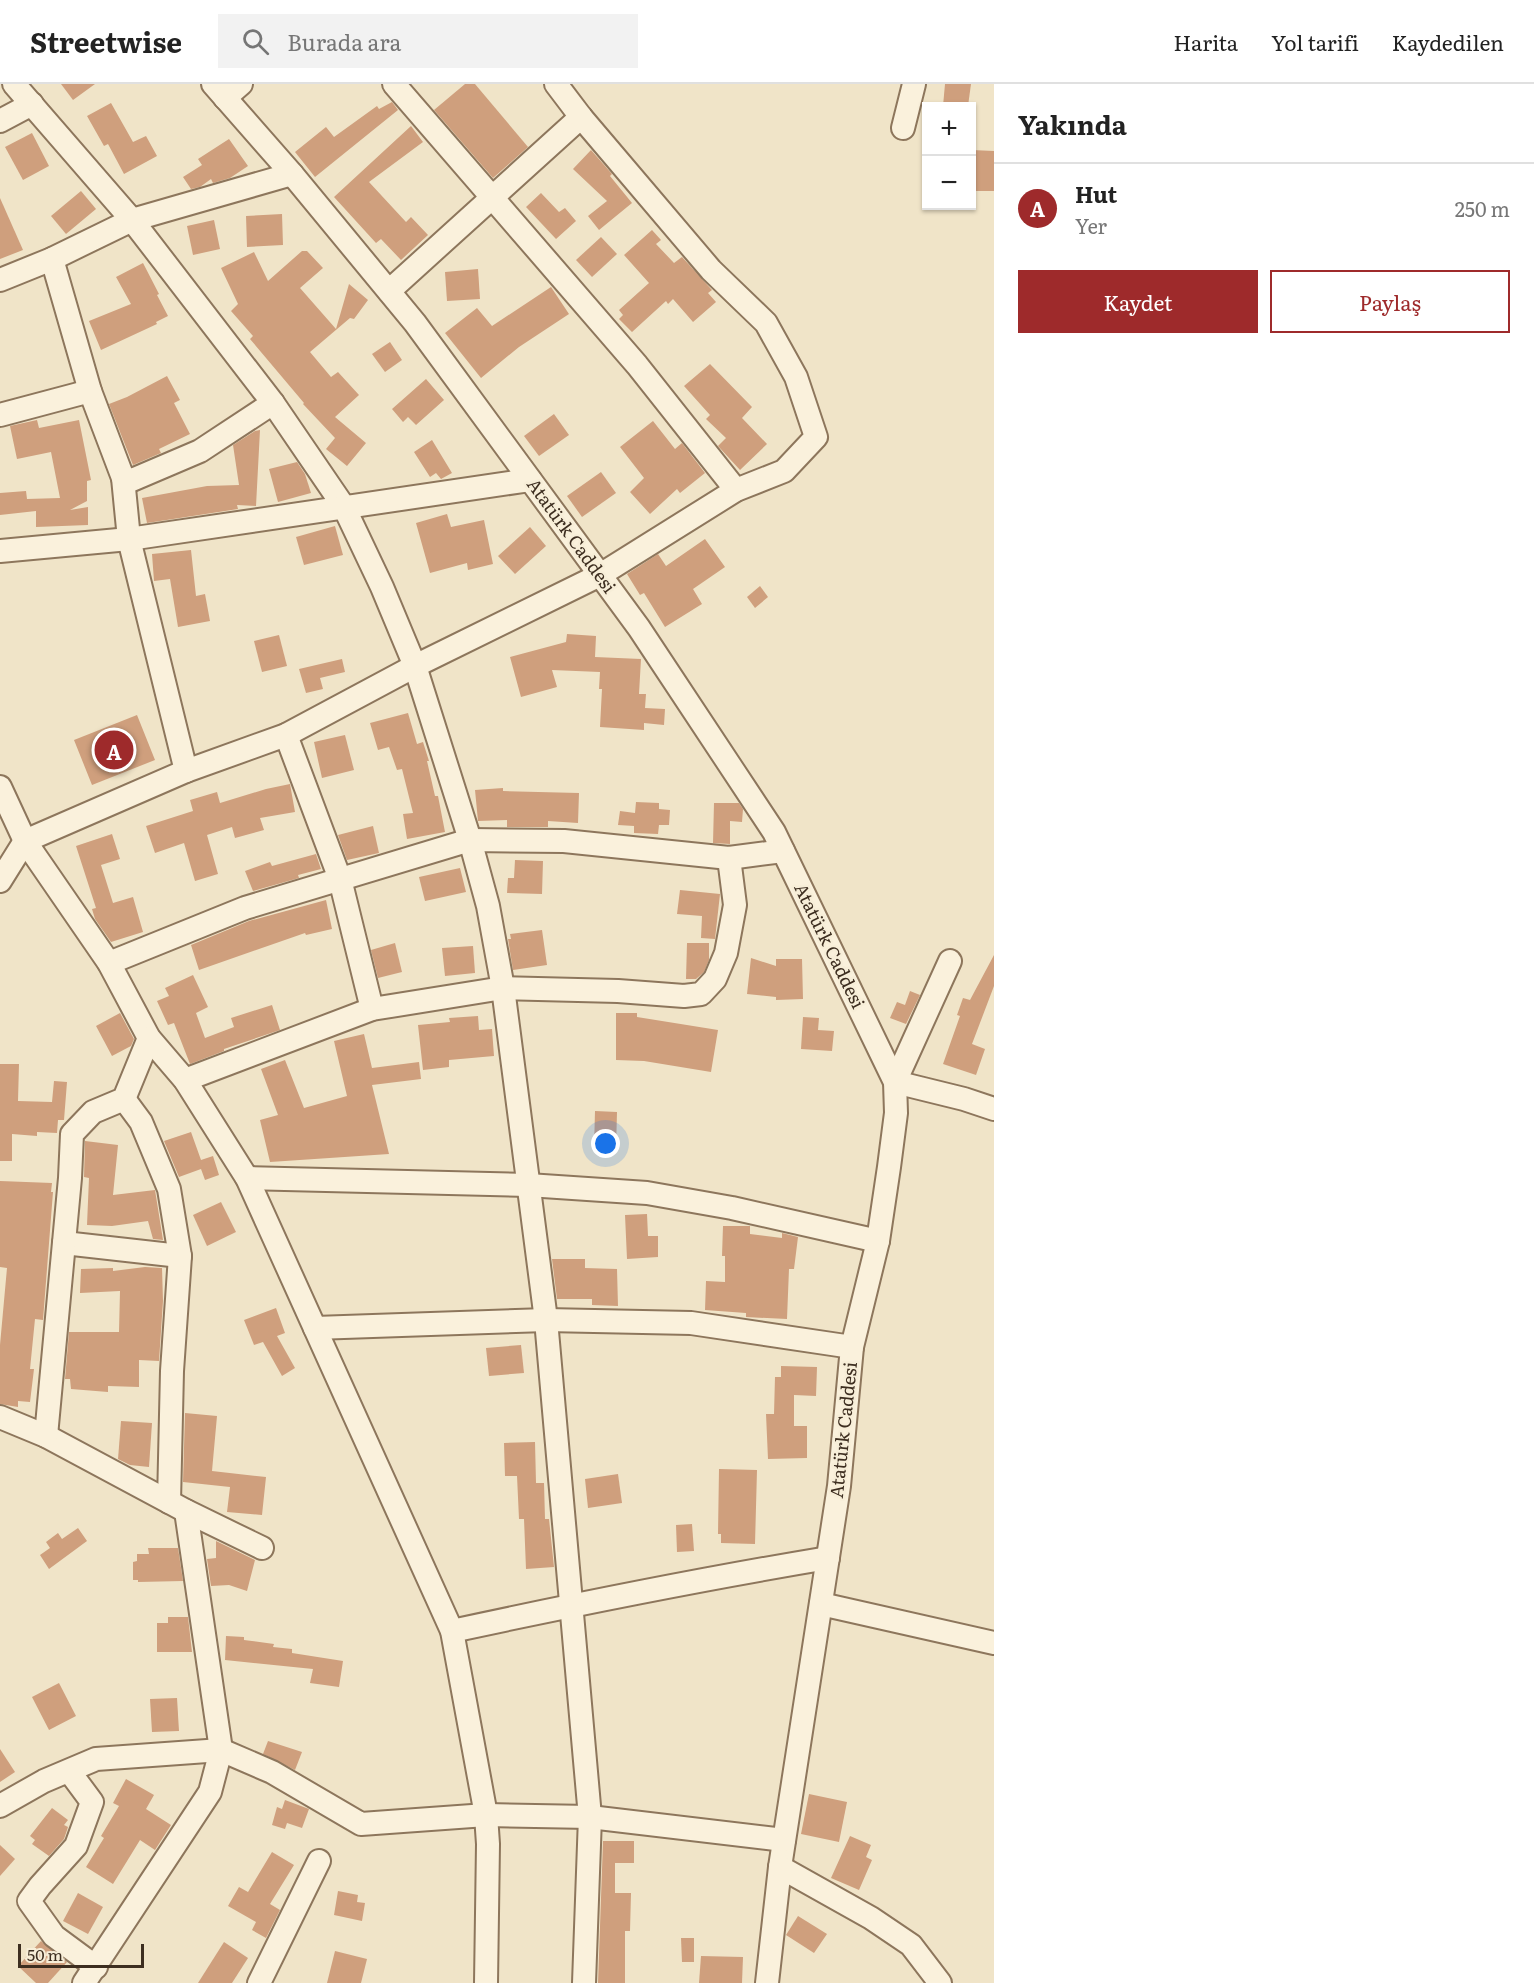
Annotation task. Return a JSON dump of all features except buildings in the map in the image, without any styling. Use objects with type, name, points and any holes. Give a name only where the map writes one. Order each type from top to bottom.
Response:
[{"type":"street","points":[[14,84],[132,220],[273,403],[344,507],[382,587],[415,666],[470,840],[488,906],[503,988],[546,1320],[590,1817],[584,1983]]},
{"type":"street","points":[[394,84],[637,366],[736,490]]},
{"type":"street","points":[[0,881],[26,841],[186,771],[286,735],[415,666],[600,575],[736,490],[784,471],[816,437],[796,377],[766,323],[711,270],[581,117],[556,84]]},
{"type":"street","points":[[903,128],[914,84]]},
{"type":"street","name":"Atatürk Caddesi","points":[[226,88],[292,174],[415,323],[646,638],[774,832],[895,1082],[897,1113],[878,1241],[852,1347],[839,1486],[784,1840],[767,1983]]},
{"type":"street","points":[[0,121],[32,104]]},
{"type":"street","points":[[389,291],[581,117]]},
{"type":"street","points":[[0,280],[52,259],[132,220],[292,174]]},
{"type":"street","points":[[52,259],[90,391],[123,478],[129,539],[186,771]]},
{"type":"street","points":[[0,415],[90,391]]},
{"type":"street","points":[[123,478],[132,480],[200,451],[273,403]]},
{"type":"street","points":[[0,551],[129,539],[530,480]]},
{"type":"street","points":[[286,735],[340,879],[372,1009]]},
{"type":"street","points":[[0,787],[26,841],[110,963],[149,1038],[185,1080],[247,1178],[452,1631],[486,1815],[488,1844],[486,1983]]},
{"type":"street","points":[[110,963],[245,908],[470,840],[564,841],[729,858],[783,851]]},
{"type":"street","points":[[185,1080],[372,1009],[503,988],[618,991],[684,996],[701,994],[715,980],[726,953],[735,905],[729,858]]},
{"type":"street","points":[[950,961],[895,1082],[994,1109]]},
{"type":"street","points":[[46,1436],[72,1134],[93,1112],[124,1099],[149,1038]]},
{"type":"street","points":[[69,1771],[92,1802],[76,1846],[40,1886],[29,1902],[54,1936],[90,1975],[210,1792],[221,1750],[178,1507],[172,1371],[180,1256],[169,1189],[141,1122],[124,1099]]},
{"type":"street","points":[[247,1178],[528,1185],[647,1193],[732,1208],[878,1241]]},
{"type":"street","points":[[64,1243],[180,1256]]},
{"type":"street","points":[[315,1328],[546,1320],[691,1323],[852,1347]]},
{"type":"street","points":[[0,1417],[46,1436],[178,1507],[262,1548]]},
{"type":"street","points":[[452,1631],[729,1574],[828,1558]]},
{"type":"street","points":[[821,1604],[994,1643]]},
{"type":"street","points":[[0,1806],[44,1781],[96,1759],[221,1750],[272,1772],[361,1824],[486,1815],[590,1817],[784,1840]]},
{"type":"street","points":[[259,1983],[319,1861]]},
{"type":"street","points":[[780,1868],[871,1918],[911,1945],[938,1982]]},
{"type":"place","name":"Hut","points":[[114,750]]}]
